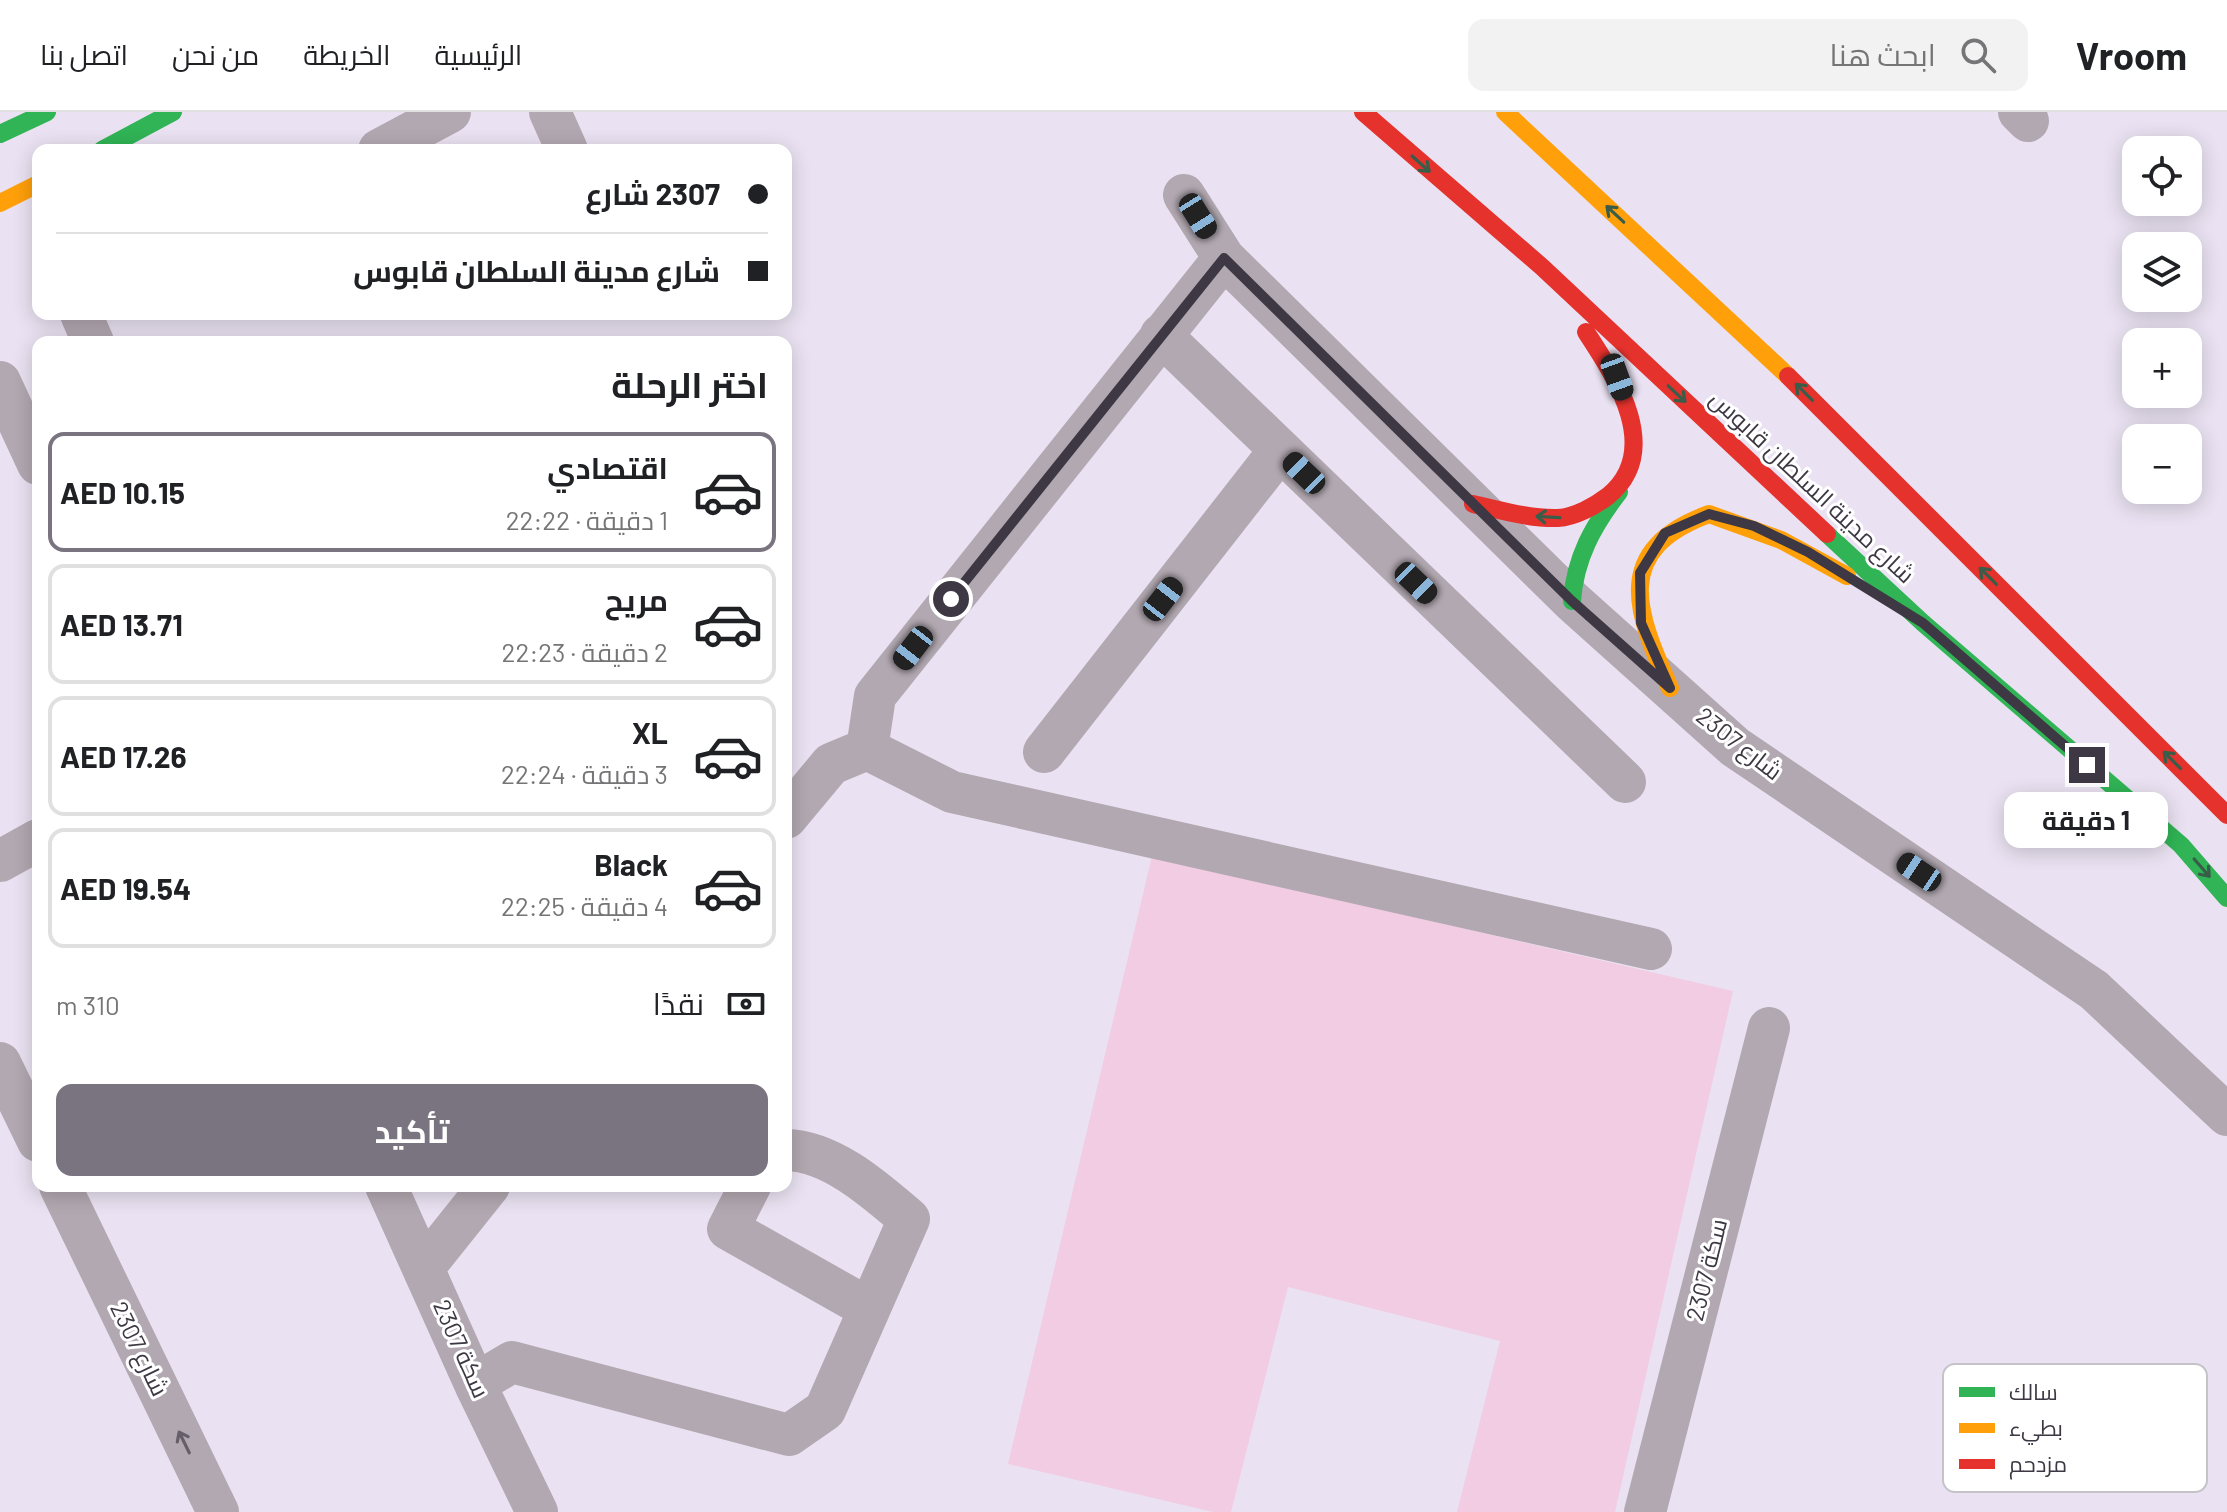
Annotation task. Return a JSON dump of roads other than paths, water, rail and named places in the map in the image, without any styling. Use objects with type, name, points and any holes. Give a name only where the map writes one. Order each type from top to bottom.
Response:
[{"type":"main road","points":[[0,134],[47,112]]},
{"type":"main road","points":[[113,144],[173,112]]},
{"type":"main road","name":"شارع مدينة السلطان قابوس","points":[[1363,112],[1542,267],[1923,623],[2181,845],[2227,898]]},
{"type":"main road","points":[[1505,112],[1768,356],[2227,815]]},
{"type":"main road","points":[[0,203],[32,187]]},
{"type":"main road","points":[[1542,267],[1617,377],[1633,423],[1632,470],[1583,544],[1573,573],[1572,601]]},
{"type":"main road","points":[[1473,504],[1536,517],[1563,518],[1620,490]]},
{"type":"main road","points":[[1670,688],[1641,623],[1640,573],[1665,533],[1709,514],[1754,526],[1808,552],[1923,623]]},
{"type":"street","points":[[390,144],[450,112]]},
{"type":"street","points":[[550,112],[564,144]]},
{"type":"street","name":"2307 شارع","points":[[1184,195],[1224,258],[1572,601],[1735,747],[2094,990],[2227,1115]]},
{"type":"street","points":[[867,749],[875,696],[1224,258]]},
{"type":"street","points":[[1161,335],[1625,782]]},
{"type":"street","points":[[0,382],[32,451]]},
{"type":"street","points":[[1044,752],[1280,450]]},
{"type":"street","points":[[792,811],[831,764],[867,749],[952,792],[1651,949]]},
{"type":"street","points":[[0,861],[32,843]]},
{"type":"street","name":"سكة 2307","points":[[1645,1512],[1769,1028]]},
{"type":"street","points":[[0,1063],[32,1129]]},
{"type":"street","points":[[475,1384],[512,1362],[789,1435],[825,1410],[909,1219],[858,1179],[806,1150],[792,1150]]},
{"type":"street","name":"2307 شارع","points":[[63,1192],[218,1512]]},
{"type":"street","name":"سكة 2307","points":[[389,1192],[425,1266],[475,1384],[537,1512]]},
{"type":"street","points":[[425,1266],[484,1192]]},
{"type":"street","points":[[747,1192],[728,1229],[868,1308]]}]
